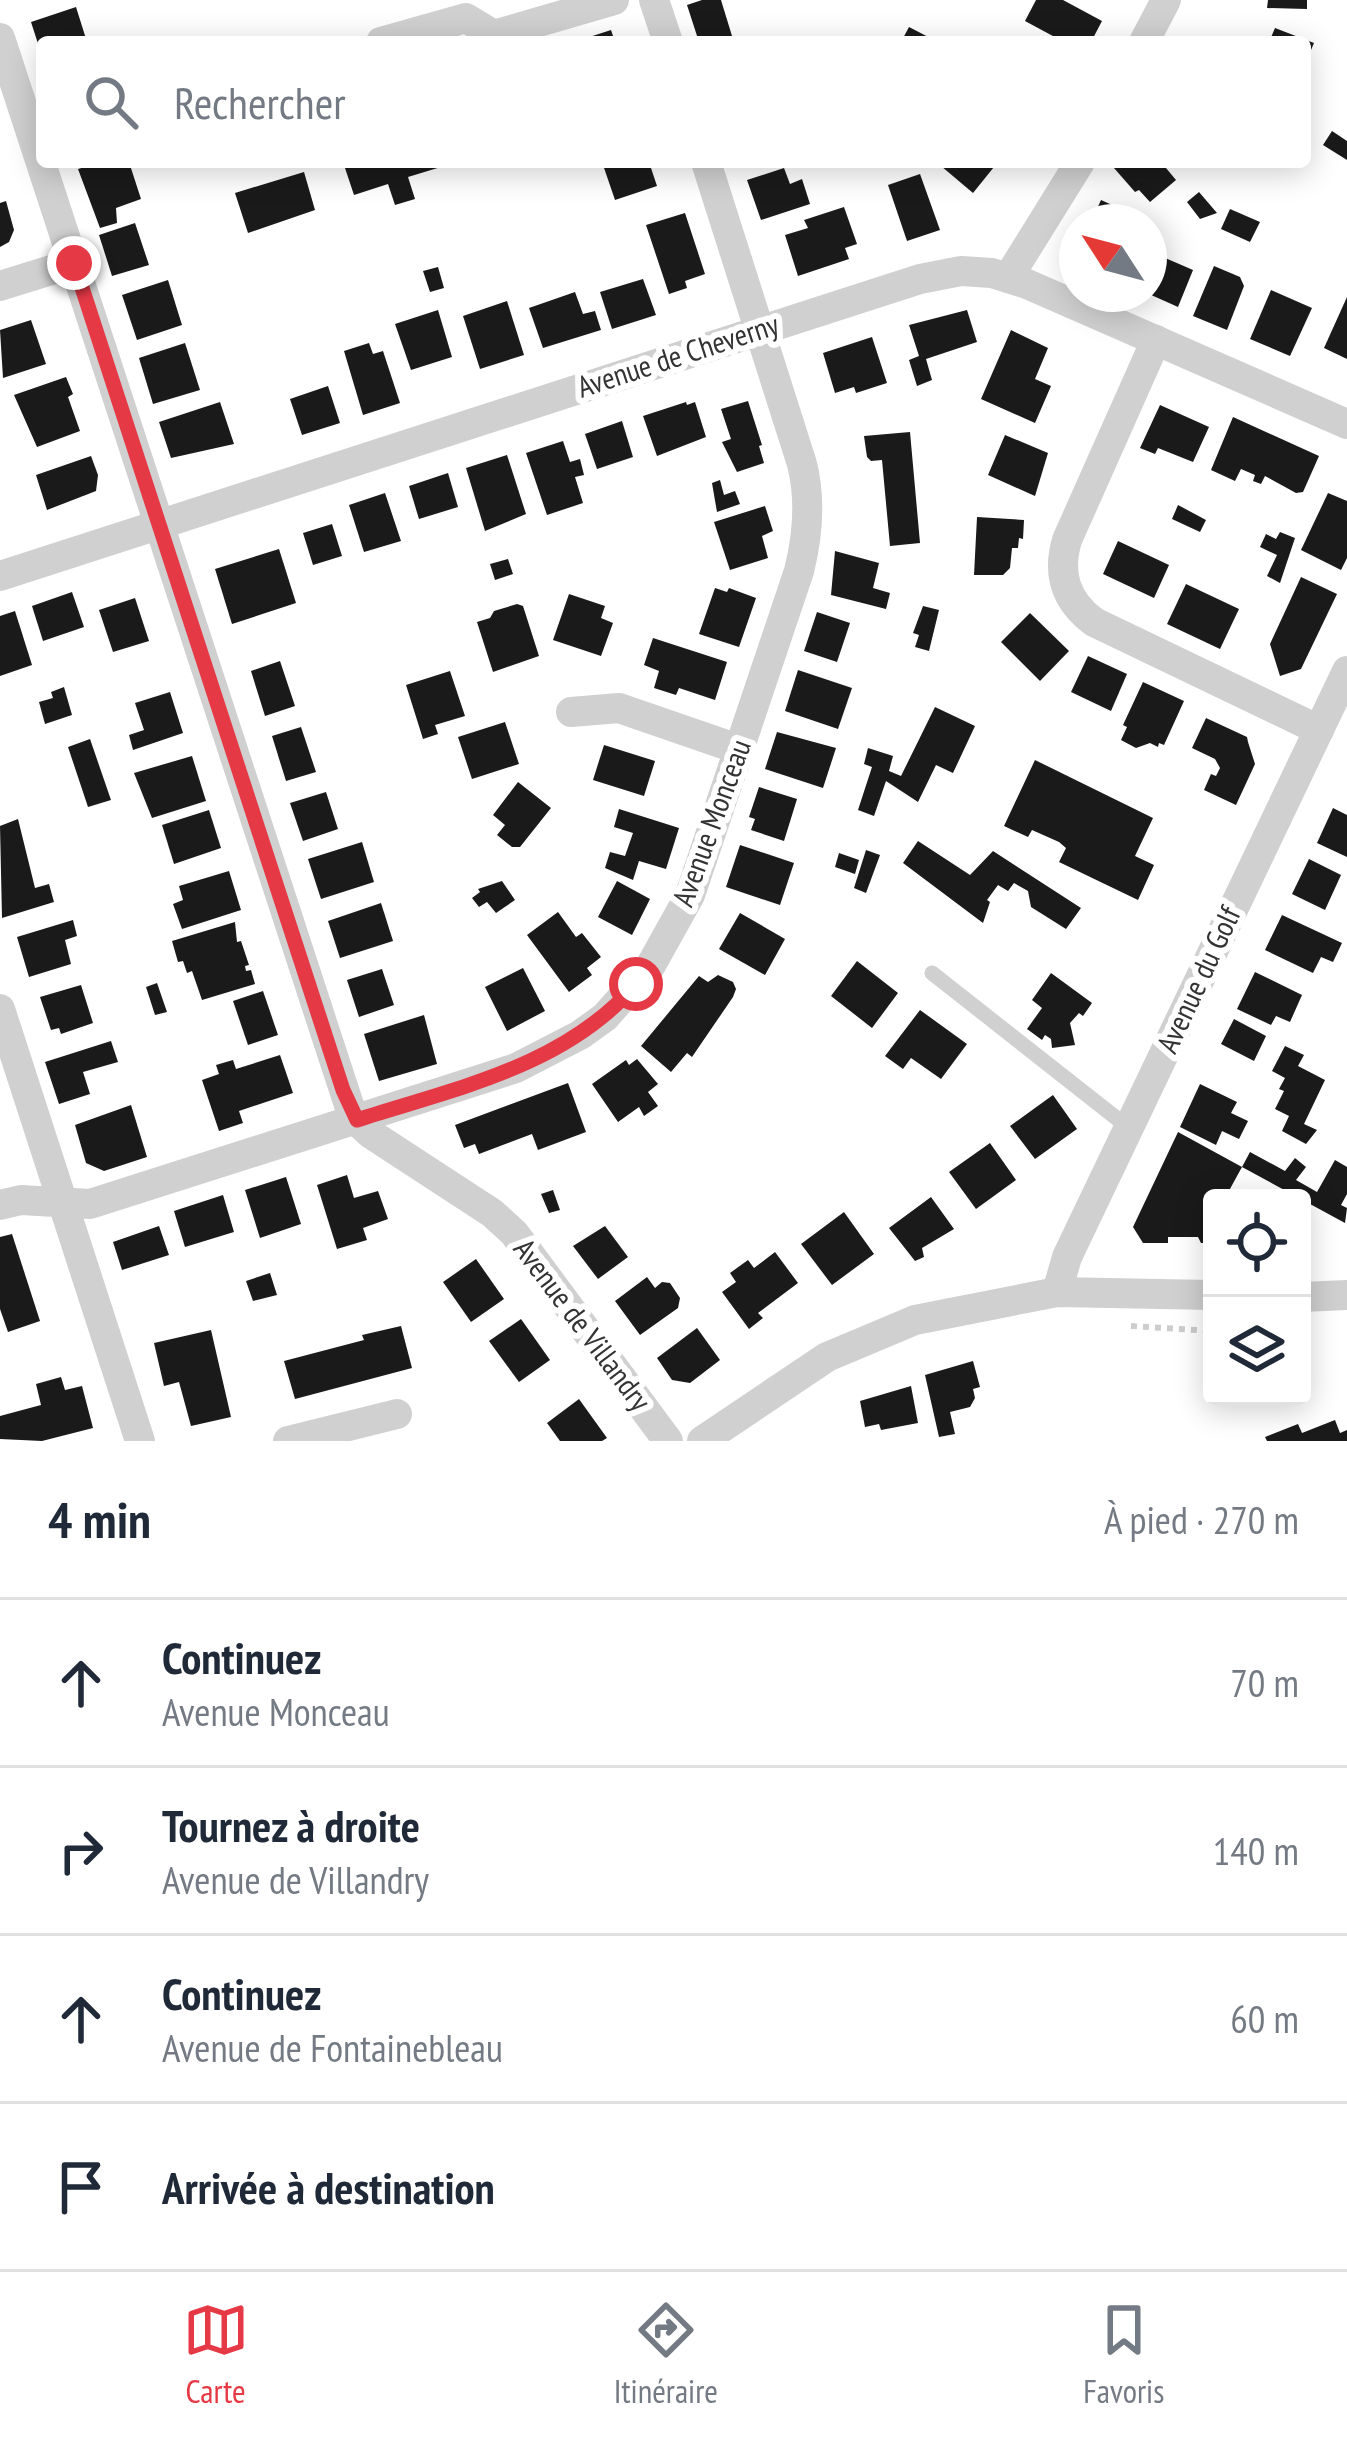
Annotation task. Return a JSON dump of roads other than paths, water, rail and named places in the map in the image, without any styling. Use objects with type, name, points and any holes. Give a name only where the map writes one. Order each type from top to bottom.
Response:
[{"type":"street","points":[[503,36],[614,0]]},
{"type":"street","points":[[654,0],[666,36]]},
{"type":"street","points":[[1146,36],[1156,3]]},
{"type":"street","points":[[400,36],[455,19],[473,21],[490,36]]},
{"type":"street","name":"Avenue de Villandry","points":[[0,38],[36,147]]},
{"type":"street","name":"Avenue de Villandry","points":[[43,168],[336,1068],[357,1120],[391,1149],[504,1222],[668,1441]]},
{"type":"street","name":"Avenue Monceau","points":[[0,1205],[21,1200],[90,1204],[537,1059],[580,1035],[619,1004],[664,945],[690,895],[799,571],[808,516],[802,464],[708,168]]},
{"type":"street","points":[[1008,278],[1075,168]]},
{"type":"street","points":[[0,286],[74,263]]},
{"type":"street","name":"Avenue de Cheverny","points":[[0,576],[943,273],[979,272],[1008,278],[1347,424]]},
{"type":"street","points":[[1156,340],[1062,555],[1071,599],[1094,622],[1318,730]]},
{"type":"street","name":"Avenue du Golf","points":[[1058,1292],[1067,1257],[1347,670]]},
{"type":"street","points":[[571,712],[619,708],[739,749]]},
{"type":"street","points":[[0,1009],[140,1441]]},
{"type":"street","points":[[702,1441],[794,1377],[878,1333],[976,1306],[1058,1292],[1203,1295]]},
{"type":"street","points":[[1311,1296],[1347,1294]]},
{"type":"street","points":[[288,1441],[397,1414]]},
{"type":"lane","points":[[932,973],[1129,1128]]}]
